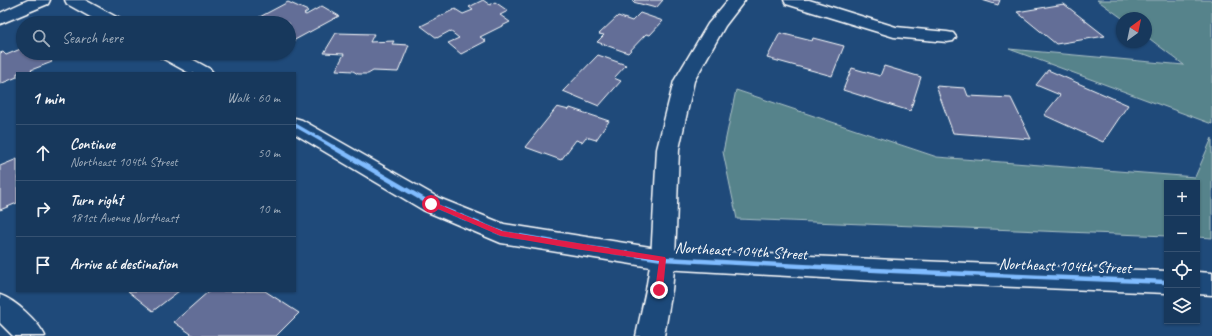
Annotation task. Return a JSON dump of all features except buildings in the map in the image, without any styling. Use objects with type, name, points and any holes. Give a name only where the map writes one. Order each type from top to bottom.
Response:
[{"type":"street","points":[[0,19],[42,0]]},
{"type":"street","points":[[73,0],[102,16]]},
{"type":"street","points":[[650,336],[659,290],[663,259],[668,149],[684,81],[717,24],[737,0]]},
{"type":"street","points":[[792,0],[894,32],[947,37]]},
{"type":"street","points":[[179,60],[200,72]]},
{"type":"street","name":"Northeast 104th Street","points":[[296,126],[431,204],[501,233],[663,259],[895,271],[1164,282]]},
{"type":"street","points":[[1200,284],[1212,284]]},
{"type":"street","points":[[0,306],[31,336]]},
{"type":"green space","points":[[1097,0],[1212,0],[1212,124],[1009,49],[1184,65],[1152,41],[1152,12],[1116,12],[1116,14]]},
{"type":"green space","points":[[736,90],[937,157],[1195,177],[1212,138],[1212,238],[1200,237],[1200,180],[1164,180],[1164,236],[737,219],[723,152]]},
{"type":"cycle path","points":[[296,126],[431,204],[501,233],[663,259],[895,271],[1164,282]]},
{"type":"route","points":[[431,204],[501,233],[663,259],[659,290]]}]
